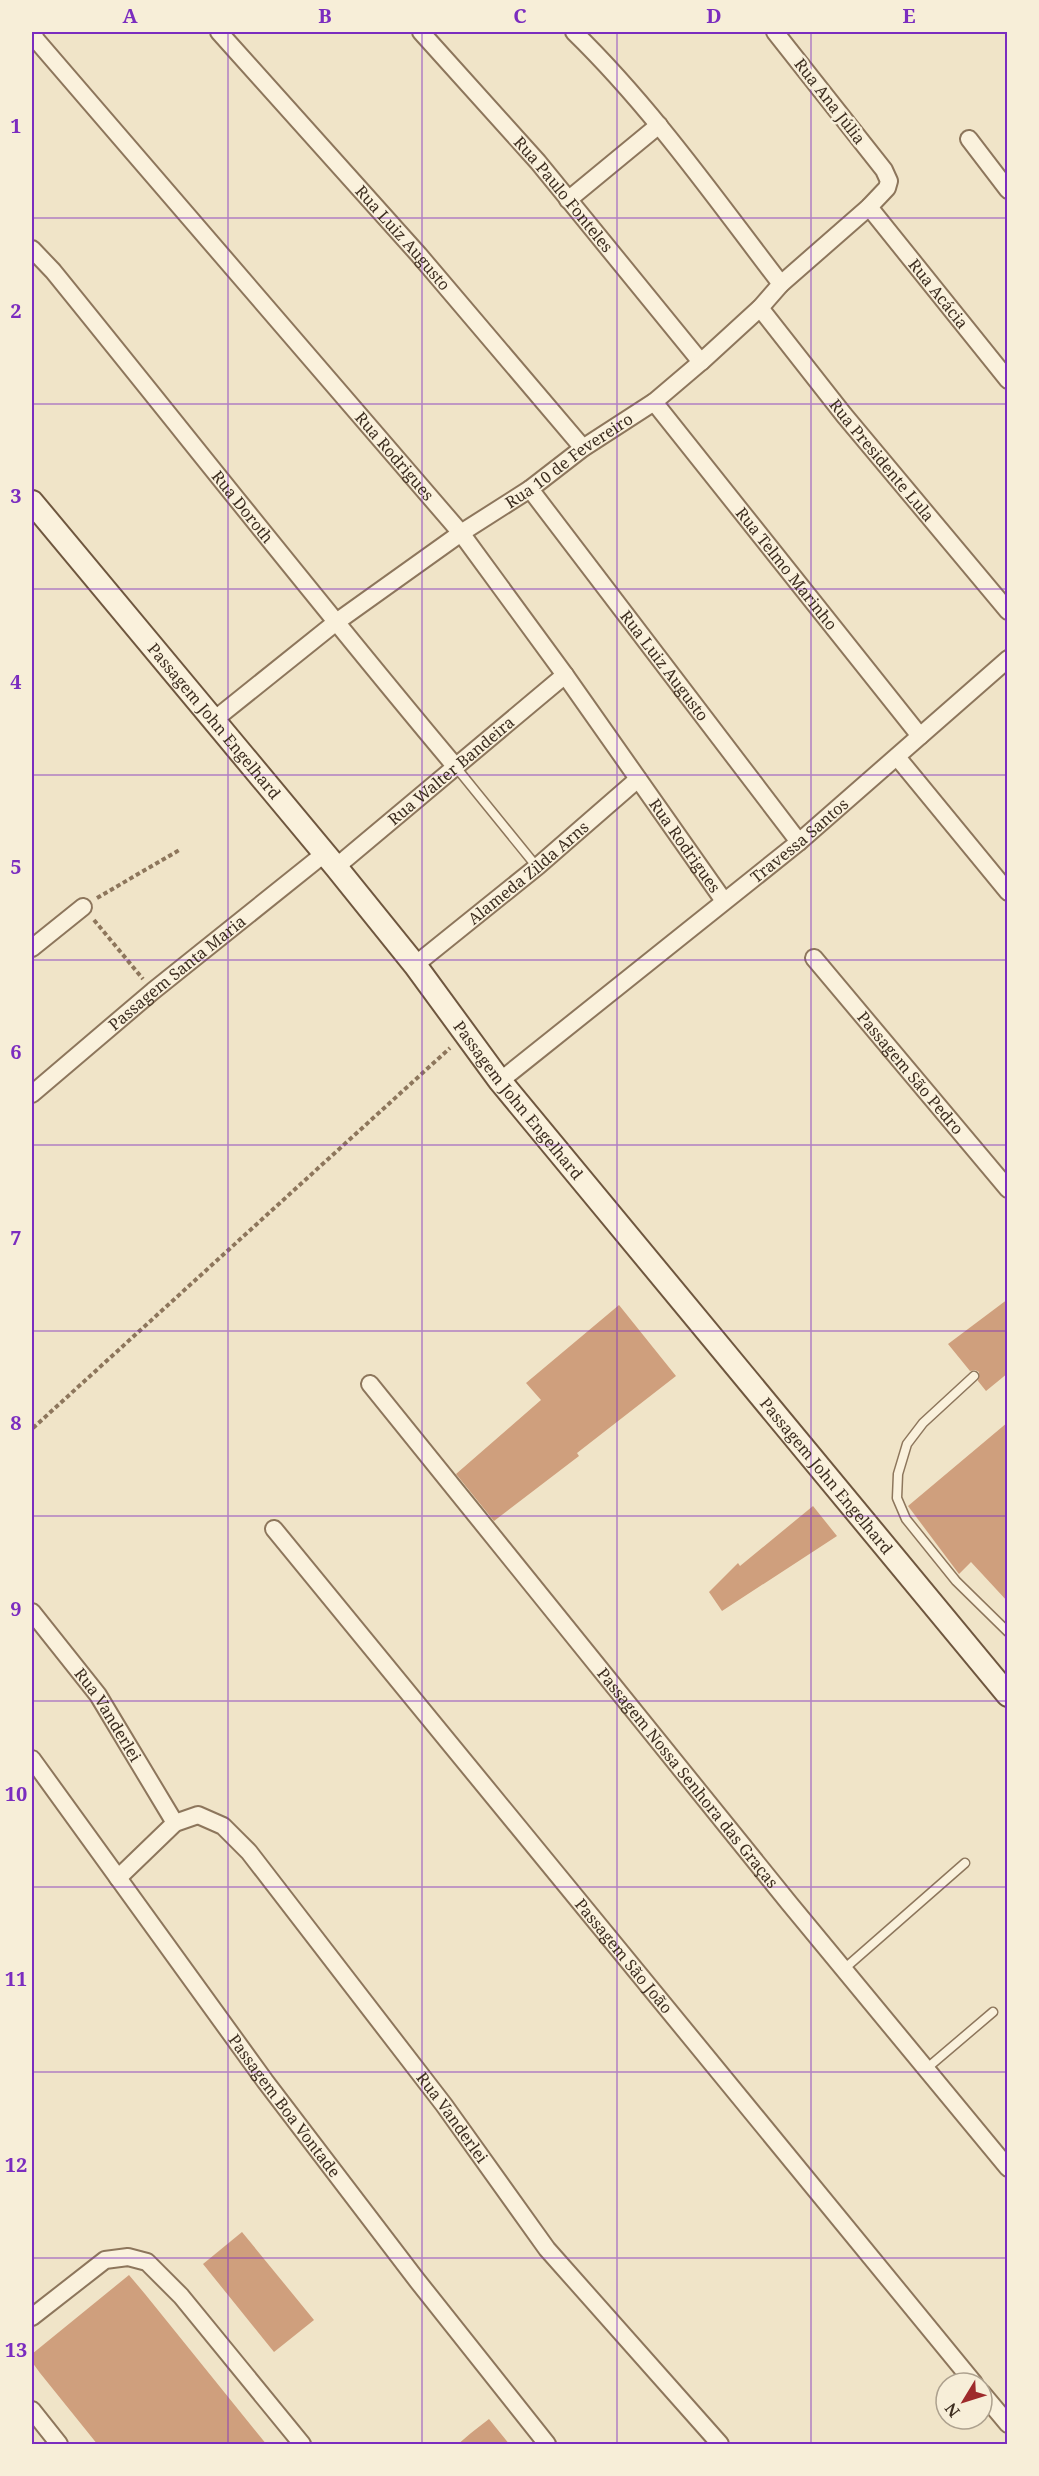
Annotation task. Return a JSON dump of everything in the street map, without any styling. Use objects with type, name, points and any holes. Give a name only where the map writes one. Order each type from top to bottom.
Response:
[{"type":"main road","name":"Passagem John Engelhard","points":[[32,502],[415,965],[500,1081],[1008,1695]]},
{"type":"street","points":[[32,35],[35,32]]},
{"type":"street","name":"Rua Luiz Augusto","points":[[219,32],[419,255],[583,448]]},
{"type":"street","name":"Rua Paulo Fonteles","points":[[422,32],[538,162],[701,362]]},
{"type":"street","points":[[574,32],[599,56],[659,125],[781,285]]},
{"type":"street","name":"Rua Ana Júlia","points":[[775,32],[884,170]]},
{"type":"street","name":"Rua Rodrigues","points":[[32,35],[461,533],[566,675],[724,901]]},
{"type":"street","points":[[568,200],[659,125]]},
{"type":"street","points":[[969,139],[1008,190]]},
{"type":"street","name":"Rua 10 de Fevereiro","points":[[214,720],[335,623],[461,533],[530,489],[583,448],[654,402],[701,362],[760,308],[781,285],[869,207],[887,188],[889,181],[884,170]]},
{"type":"street","name":"Rua Acácia","points":[[869,207],[1008,380]]},
{"type":"street","name":"Rua Doroth","points":[[32,249],[53,271],[194,444],[335,623],[455,766]]},
{"type":"street","name":"Rua Presidente Lula","points":[[760,308],[844,415],[1008,611]]},
{"type":"street","name":"Rua Telmo Marinho","points":[[654,402],[920,736]]},
{"type":"street","name":"Rua Luiz Augusto","points":[[530,489],[799,842]]},
{"type":"street","name":"Travessa Santos","points":[[500,1081],[799,842],[1008,659]]},
{"type":"street","name":"Rua Walter Bandeira","points":[[330,861],[455,766],[566,675]]},
{"type":"street","points":[[897,757],[1008,892]]},
{"type":"street","name":"Alameda Zilda Arns","points":[[415,965],[537,867],[638,779]]},
{"type":"street","name":"Passagem Santa Maria","points":[[35,1085],[153,991],[330,861]]},
{"type":"street","points":[[32,948],[83,906]]},
{"type":"street","name":"Passagem São Pedro","points":[[814,958],[1008,1189]]},
{"type":"street","name":"Passagem Nossa Senhora das Graças","points":[[370,1384],[1008,2168]]},
{"type":"street","name":"Passagem São João","points":[[274,1529],[964,2371]]},
{"type":"street","name":"Rua Vanderlei","points":[[32,1612],[98,1695],[175,1823],[198,1815],[223,1826],[249,1852],[444,2105],[547,2249],[720,2445]]},
{"type":"street","name":"Passagem Boa Vontade","points":[[32,1759],[286,2109],[547,2445]]},
{"type":"street","points":[[118,1878],[175,1823]]},
{"type":"street","points":[[32,2317],[105,2260],[128,2257],[147,2262],[181,2296],[302,2445]]},
{"type":"street","points":[[994,2407],[1008,2424]]},
{"type":"street","points":[[32,2410],[59,2445]]},
{"type":"lane","points":[[455,766],[537,867]]},
{"type":"lane","points":[[974,1376],[923,1423],[907,1444],[898,1474],[897,1498],[906,1519],[956,1581],[1008,1632]]},
{"type":"lane","points":[[844,1969],[965,1863]]},
{"type":"lane","points":[[926,2069],[993,2012]]},
{"type":"path","points":[[153,991],[83,906],[181,849]]},
{"type":"path","points":[[33,1428],[466,1034]]},
{"type":"building","points":[[1008,1299],[1008,1373],[986,1391],[978,1381],[979,1372],[970,1371],[948,1344]]},
{"type":"building","points":[[619,1305],[676,1376],[577,1453],[579,1456],[494,1521],[456,1474],[541,1400],[526,1383]]},
{"type":"building","points":[[1008,1422],[1008,1602],[971,1562],[959,1574],[908,1506]]},
{"type":"building","points":[[813,1506],[837,1536],[722,1611],[709,1592],[738,1563],[740,1566]]},
{"type":"building","points":[[242,2232],[314,2320],[274,2352],[203,2264]]},
{"type":"building","points":[[129,2275],[267,2445],[98,2445],[32,2362],[32,2354]]},
{"type":"building","points":[[489,2419],[510,2445],[457,2445],[471,2433]]}]
